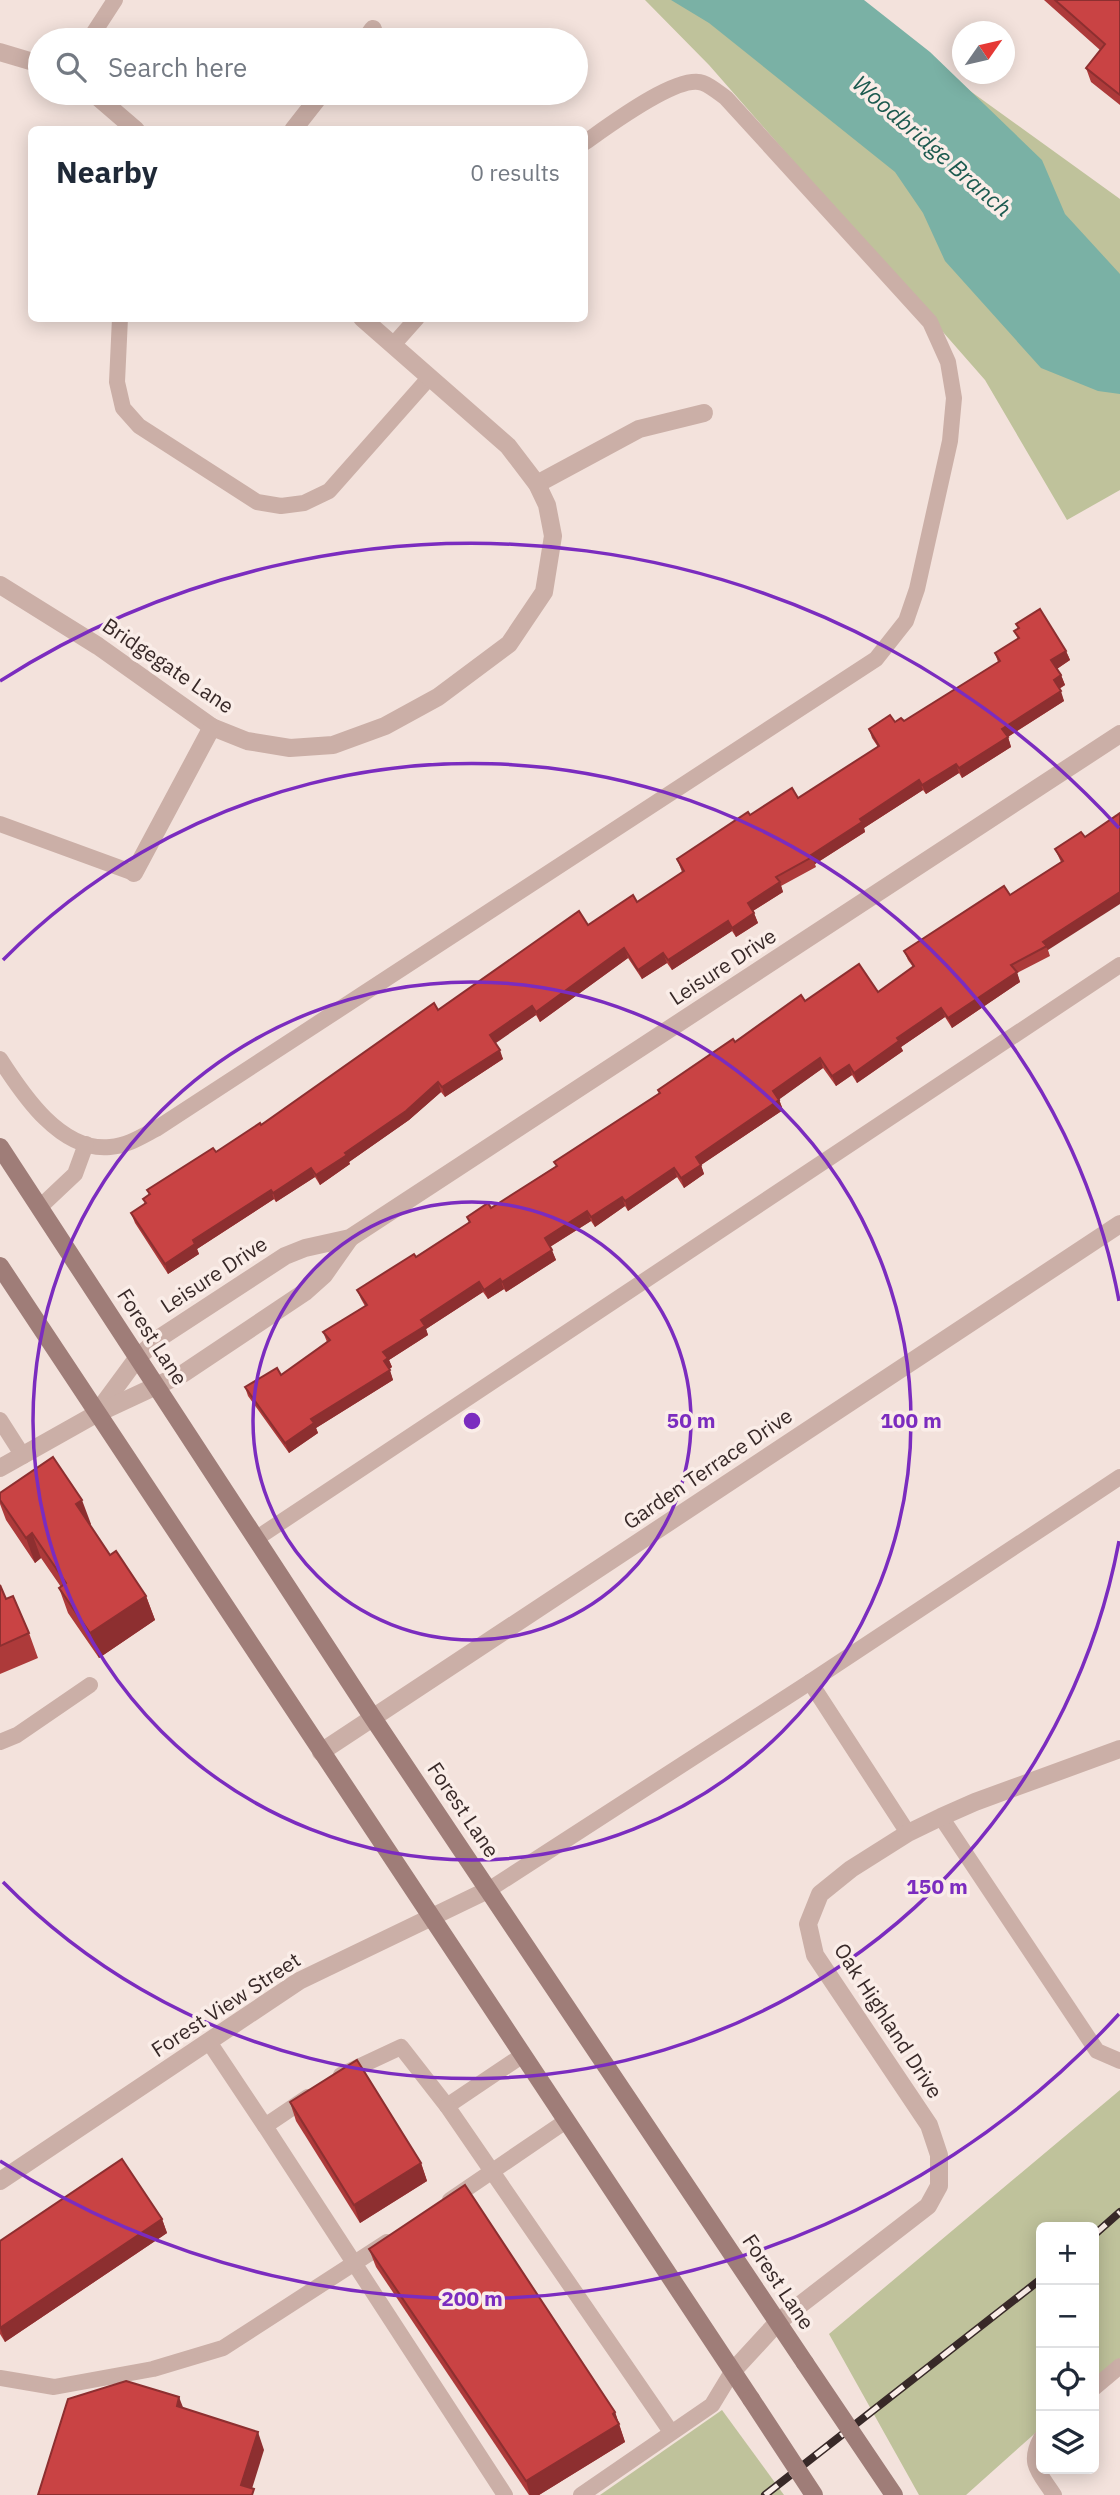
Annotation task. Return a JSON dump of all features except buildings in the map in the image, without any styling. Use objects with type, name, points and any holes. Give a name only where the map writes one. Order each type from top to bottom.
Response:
[{"type":"main road","name":"Forest Lane","points":[[0,1147],[373,1718],[894,2495]]},
{"type":"main road","points":[[0,1266],[814,2495]]},
{"type":"street","points":[[0,52],[28,60]]},
{"type":"street","points":[[107,105],[131,126]]},
{"type":"street","points":[[296,126],[313,105]]},
{"type":"street","name":"Bridgegate Lane","points":[[0,584],[79,633],[212,727],[247,741],[290,748],[333,746],[385,726],[438,697],[509,644],[544,592],[553,536],[547,505],[537,484],[508,446],[367,322]]},
{"type":"street","points":[[537,484],[639,429],[704,413]]},
{"type":"street","points":[[134,873],[212,727]]},
{"type":"street","name":"Leisure Drive","points":[[96,1413],[138,1357],[161,1337],[285,1256],[305,1248],[350,1238],[1120,734]]},
{"type":"street","name":"Garden Terrace Drive","points":[[321,1752],[1120,1224]]},
{"type":"street","name":"Leisure Drive","points":[[0,1468],[96,1413],[184,1373],[305,1292],[324,1275],[350,1238]]},
{"type":"street","name":"Oak Highland Drive","points":[[733,2372],[778,2322],[928,2206],[939,2186],[939,2155],[929,2125],[815,1955],[808,1924],[820,1894],[851,1869],[908,1833],[941,1817],[1120,1749]]},
{"type":"street","name":"Forest View Street","points":[[0,2181],[299,1981],[490,1889]]},
{"type":"lane","points":[[97,28],[115,0]]},
{"type":"lane","points":[[0,1059],[24,1096],[40,1114],[64,1133],[86,1144],[108,1148],[126,1144],[156,1129],[876,659],[906,621],[917,589],[950,441],[954,398],[948,362],[930,322],[726,98],[702,82],[683,83],[664,91],[588,139]]},
{"type":"lane","points":[[120,322],[117,382],[123,408],[139,426],[257,502],[281,506],[304,503],[329,491],[429,378]]},
{"type":"lane","points":[[393,345],[413,322]]},
{"type":"lane","points":[[0,824],[134,873]]},
{"type":"lane","points":[[257,1538],[1120,965]]},
{"type":"lane","points":[[40,1207],[75,1174],[86,1144]]},
{"type":"lane","points":[[0,1420],[23,1456]]},
{"type":"lane","points":[[490,1889],[1120,1477]]},
{"type":"lane","points":[[810,1682],[908,1833]]},
{"type":"lane","points":[[0,1742],[17,1735],[90,1685]]},
{"type":"lane","points":[[941,1817],[1097,2051],[1120,2061]]},
{"type":"lane","points":[[209,2042],[505,2495]]},
{"type":"lane","points":[[265,2126],[349,2069],[401,2047],[447,2106],[671,2432]]},
{"type":"lane","points":[[447,2106],[523,2055]]},
{"type":"lane","points":[[435,2210],[566,2121]]},
{"type":"lane","points":[[0,2378],[54,2387],[153,2369],[223,2348],[400,2233]]},
{"type":"lane","points":[[1099,2384],[1120,2366]]},
{"type":"lane","points":[[581,2495],[712,2405],[733,2372]]},
{"type":"lane","points":[[1040,2474],[1054,2495]]},
{"type":"green space","points":[[645,0],[844,0],[952,78],[952,84],[961,84],[1120,199],[1120,490],[1067,520],[985,380],[709,65]]},
{"type":"green space","points":[[1120,2090],[1120,2358],[1099,2377],[1099,2222],[1036,2222],[1036,2432],[966,2495],[919,2495],[829,2334]]},
{"type":"green space","points":[[722,2410],[784,2495],[600,2495]]},
{"type":"water","name":"Woodbridge Branch","points":[[671,0],[864,0],[930,52],[952,73],[952,84],[963,84],[1042,160],[1065,214],[1120,274],[1120,394],[1098,391],[1041,368],[945,261],[923,213],[895,172],[709,23]]},
{"type":"railway","points":[[1099,2231],[1120,2212]]},
{"type":"railway","points":[[765,2495],[1036,2283]]}]
